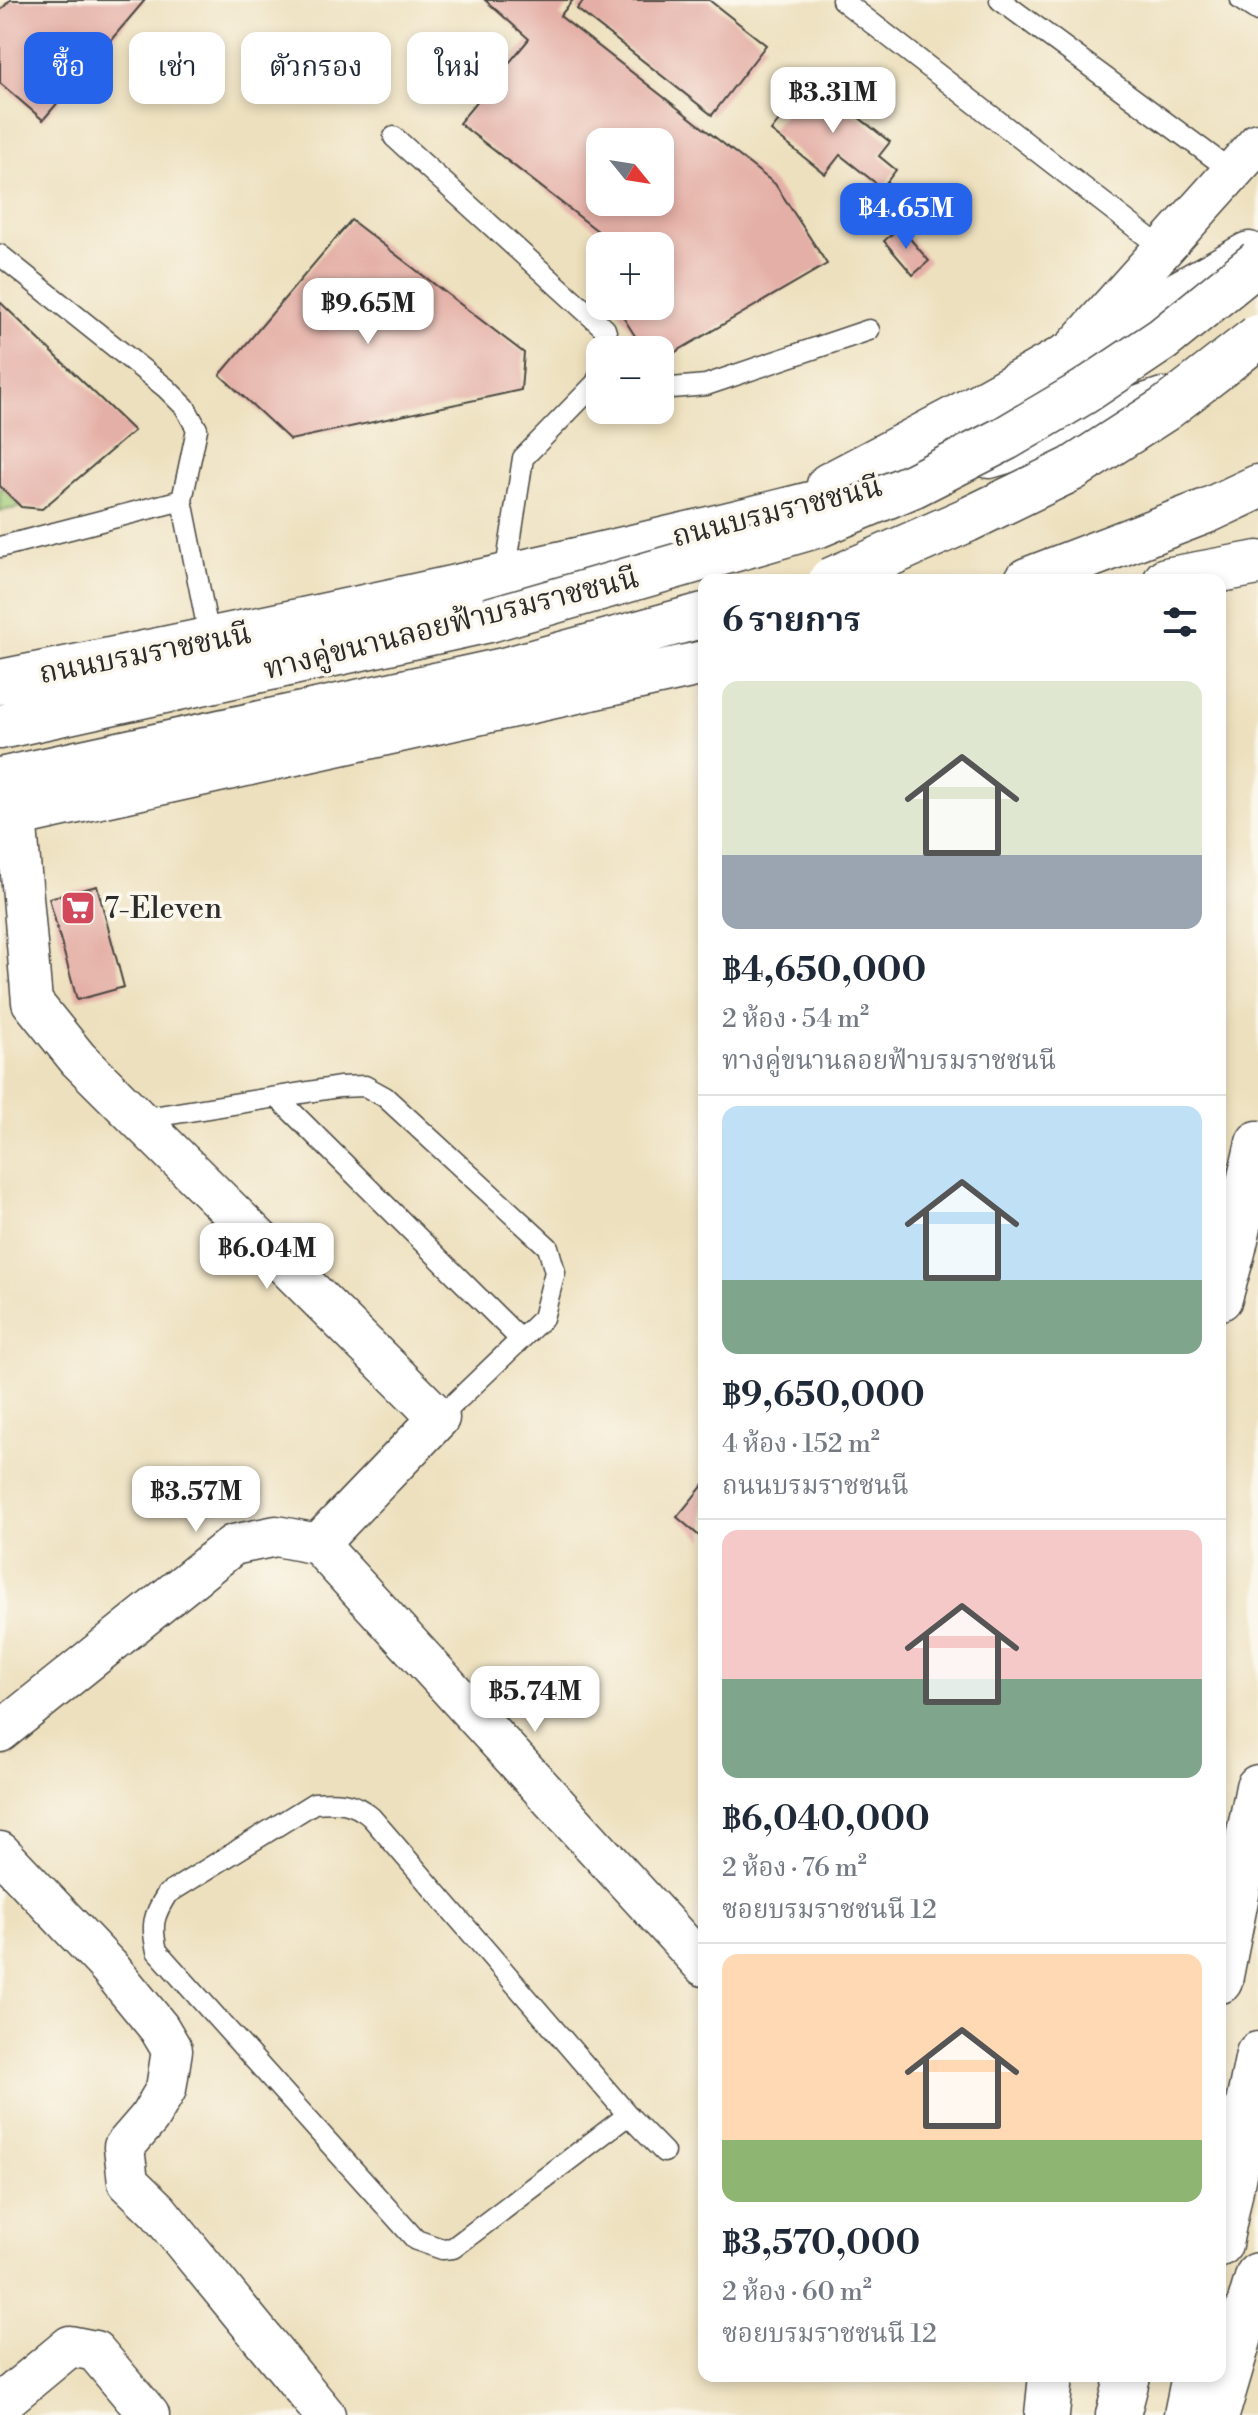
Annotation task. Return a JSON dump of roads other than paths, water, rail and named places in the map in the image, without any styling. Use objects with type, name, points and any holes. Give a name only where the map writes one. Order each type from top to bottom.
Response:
[{"type":"main road","points":[[773,515],[956,418],[1258,249]]},
{"type":"main road","name":"ทางคู่ขนานลอยฟ้าบรมราชชนนี","points":[[0,727],[489,620],[819,525],[914,485],[1006,438],[1084,392],[1163,339],[1258,262]]},
{"type":"main road","points":[[845,574],[1072,469],[1165,409],[1258,337]]},
{"type":"main road","name":"ถนนบรมราชชนนี","points":[[0,682],[210,641],[773,515],[1049,439],[1146,407],[1228,372],[1258,354]]},
{"type":"main road","points":[[1043,574],[1209,510],[1258,487]]},
{"type":"main road","points":[[1198,574],[1258,563]]},
{"type":"main road","name":"ทางคู่ขนานลอยฟ้าบรมราชชนนี","points":[[5,804],[698,617]]},
{"type":"main road","points":[[5,804],[220,770],[698,664]]},
{"type":"main road","points":[[1226,1277],[1258,1143]]},
{"type":"main road","points":[[1226,1950],[1258,1787]]},
{"type":"main road","points":[[1226,2214],[1258,2054]]},
{"type":"main road","points":[[1217,2415],[1255,2300]]},
{"type":"main road","points":[[1047,2415],[1050,2382]]},
{"type":"main road","points":[[1118,2415],[1126,2382]]},
{"type":"main road","points":[[1186,2415],[1193,2382]]},
{"type":"street","points":[[1065,357],[1245,158]]},
{"type":"street","points":[[5,804],[32,1002],[78,1059],[439,1418],[318,1544]]},
{"type":"street","points":[[0,1732],[233,1545],[276,1536],[318,1544],[698,1959]]},
{"type":"street","points":[[0,1852],[109,1967],[159,2028],[172,2050],[166,2089],[149,2118],[124,2147],[128,2182],[158,2211],[325,2415]]},
{"type":"street","points":[[0,2404],[70,2346],[95,2351],[149,2415]]},
{"type":"lane","points":[[842,0],[1163,249]]},
{"type":"lane","points":[[1000,0],[1245,158]]},
{"type":"lane","points":[[1241,0],[1258,11]]},
{"type":"lane","points":[[394,137],[605,329],[607,336]]},
{"type":"lane","points":[[0,255],[166,388],[185,407],[197,429],[182,500],[210,641]]},
{"type":"lane","points":[[674,388],[706,385],[869,330]]},
{"type":"lane","points":[[505,576],[523,458],[586,393]]},
{"type":"lane","points":[[0,547],[182,500]]},
{"type":"lane","points":[[140,1119],[339,1087],[365,1086],[385,1097],[548,1247],[555,1272],[543,1318],[439,1418]]},
{"type":"lane","points":[[277,1097],[520,1339]]},
{"type":"lane","points":[[628,2115],[453,2248],[428,2246],[416,2240],[157,1951],[153,1932],[155,1913],[167,1894],[314,1803],[337,1801],[358,1805],[628,2115],[664,2152]]},
{"type":"place","name":"7-Eleven","points":[[78,908]]}]
